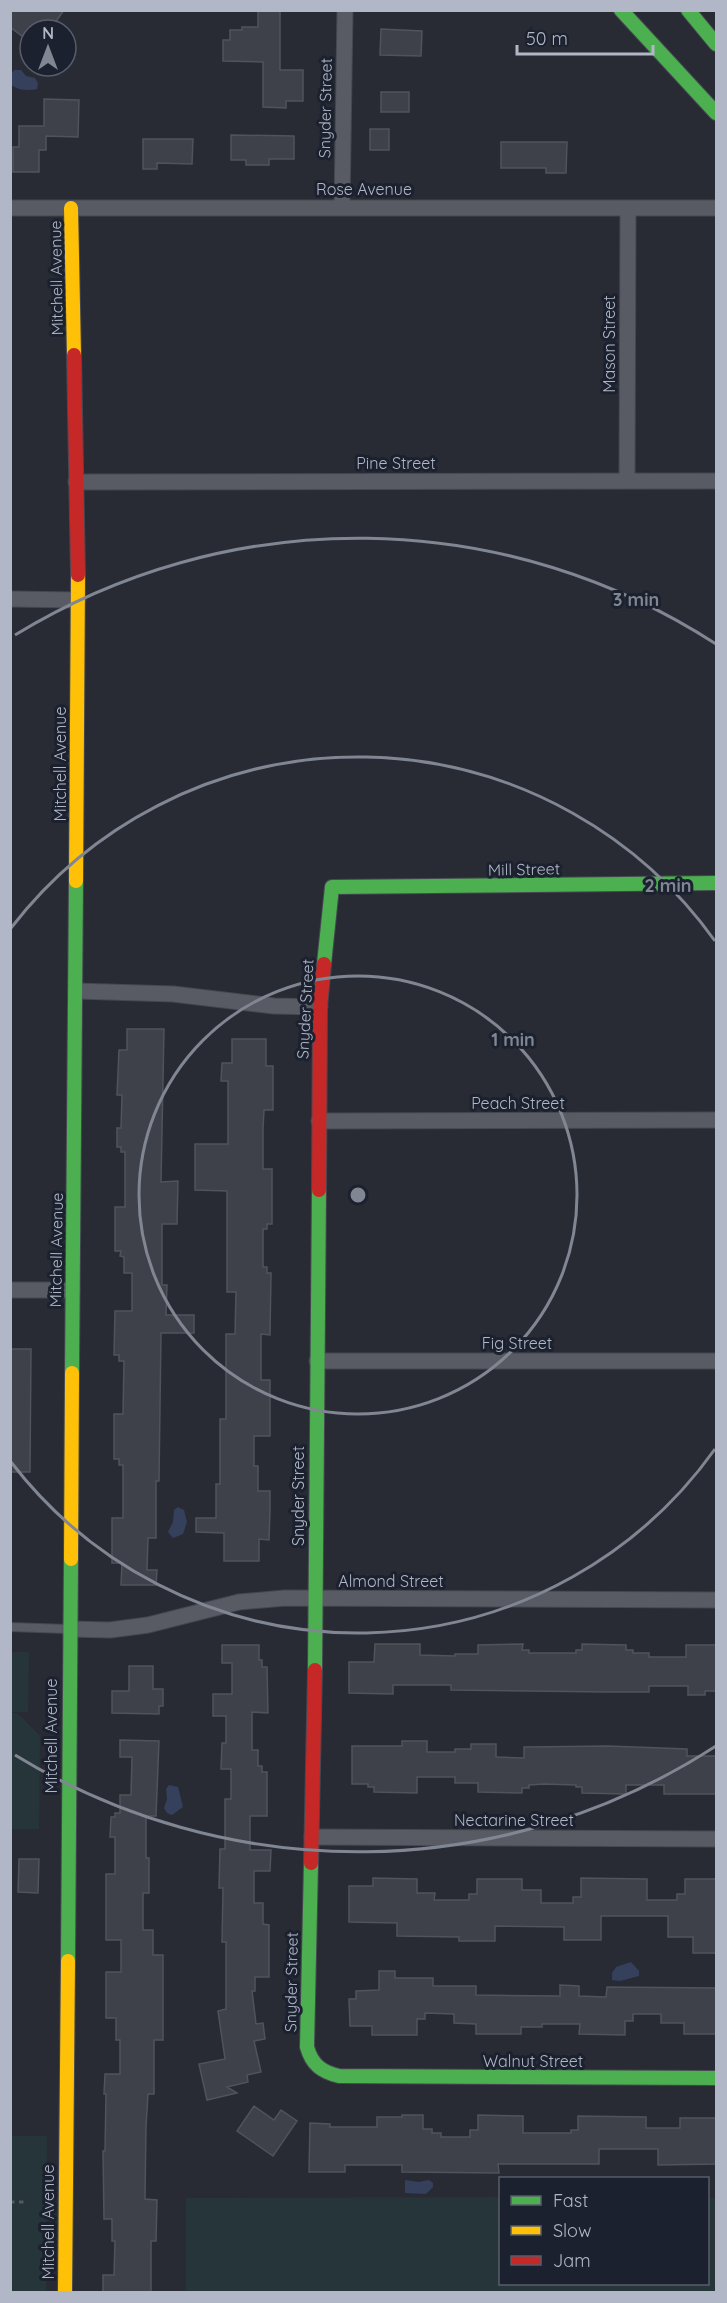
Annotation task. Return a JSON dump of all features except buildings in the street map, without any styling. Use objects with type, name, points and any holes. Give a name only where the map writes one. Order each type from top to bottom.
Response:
[{"type":"main road","points":[[621,10],[713,109]]},
{"type":"main road","points":[[688,10],[717,44]]},
{"type":"main road","name":"Mitchell Avenue","points":[[64,2292],[78,600],[71,208]]},
{"type":"main road","name":"Mill Street","points":[[332,887],[717,883]]},
{"type":"main road","name":"Snyder Street","points":[[332,887],[320,1007],[316,1599],[308,2047],[313,2064],[320,2070],[350,2077]]},
{"type":"main road","name":"Walnut Street","points":[[350,2077],[717,2078]]},
{"type":"street","name":"Snyder Street","points":[[342,207],[345,10]]},
{"type":"street","name":"Rose Avenue","points":[[10,208],[717,208]]},
{"type":"street","name":"Mason Street","points":[[627,481],[628,208]]},
{"type":"street","name":"Pine Street","points":[[76,482],[717,482]]},
{"type":"street","points":[[10,599],[78,600]]},
{"type":"street","points":[[76,991],[173,994],[274,1006],[320,1007]]},
{"type":"street","name":"Peach Street","points":[[320,1121],[717,1120]]},
{"type":"street","points":[[10,1290],[72,1290]]},
{"type":"street","name":"Fig Street","points":[[317,1360],[717,1361]]},
{"type":"street","name":"Almond Street","points":[[69,1629],[110,1630],[148,1625],[239,1602],[285,1598],[717,1600]]},
{"type":"street","name":"Nectarine Street","points":[[312,1837],[717,1839]]},
{"type":"lane","points":[[10,1627],[69,1629]]},
{"type":"path","points":[[10,2202],[27,2202]]},
{"type":"shaded area","points":[[11,1652],[29,1652],[28,1712],[11,1712]]},
{"type":"shaded area","points":[[11,1713],[17,1713],[40,1736],[39,1829],[11,1829]]},
{"type":"shaded area","points":[[11,2136],[47,2136],[46,2292],[11,2292]]},
{"type":"shaded area","points":[[499,2197],[499,2285],[709,2285],[709,2198],[716,2198],[716,2292],[186,2292],[186,2198]]},
{"type":"water","points":[[14,70],[18,70],[18,78],[35,78],[38,83],[37,89],[26,90],[15,87],[10,81]]},
{"type":"water","points":[[178,1507],[184,1510],[187,1522],[183,1534],[173,1538],[168,1532],[173,1522],[174,1510]]},
{"type":"water","points":[[169,1785],[178,1787],[183,1807],[172,1815],[164,1808],[167,1799],[166,1789]]},
{"type":"water","points":[[631,1962],[639,1971],[639,1976],[620,1981],[612,1980],[612,1973],[616,1967]]},
{"type":"water","points":[[405,2180],[419,2182],[429,2180],[433,2183],[433,2187],[426,2194],[405,2193]]},
{"type":"traffic: fast","points":[[621,10],[716,113]]},
{"type":"traffic: fast","points":[[688,10],[716,44]]},
{"type":"traffic: fast","points":[[72,1373],[76,881]]},
{"type":"traffic: fast","points":[[324,964],[332,887],[716,883]]},
{"type":"traffic: fast","points":[[315,1670],[319,1190]]},
{"type":"traffic: fast","points":[[68,1961],[71,1559]]},
{"type":"traffic: fast","points":[[311,1863],[307,2047],[312,2059],[323,2070],[339,2076],[716,2078]]},
{"type":"traffic: slow","points":[[71,208],[74,355]]},
{"type":"traffic: slow","points":[[76,881],[78,575]]},
{"type":"traffic: slow","points":[[71,1559],[72,1373]]},
{"type":"traffic: slow","points":[[65,2292],[68,1961]]},
{"type":"traffic: jam","points":[[74,355],[78,575]]},
{"type":"traffic: jam","points":[[319,1190],[320,1007],[324,964]]},
{"type":"traffic: jam","points":[[311,1863],[315,1670]]}]
